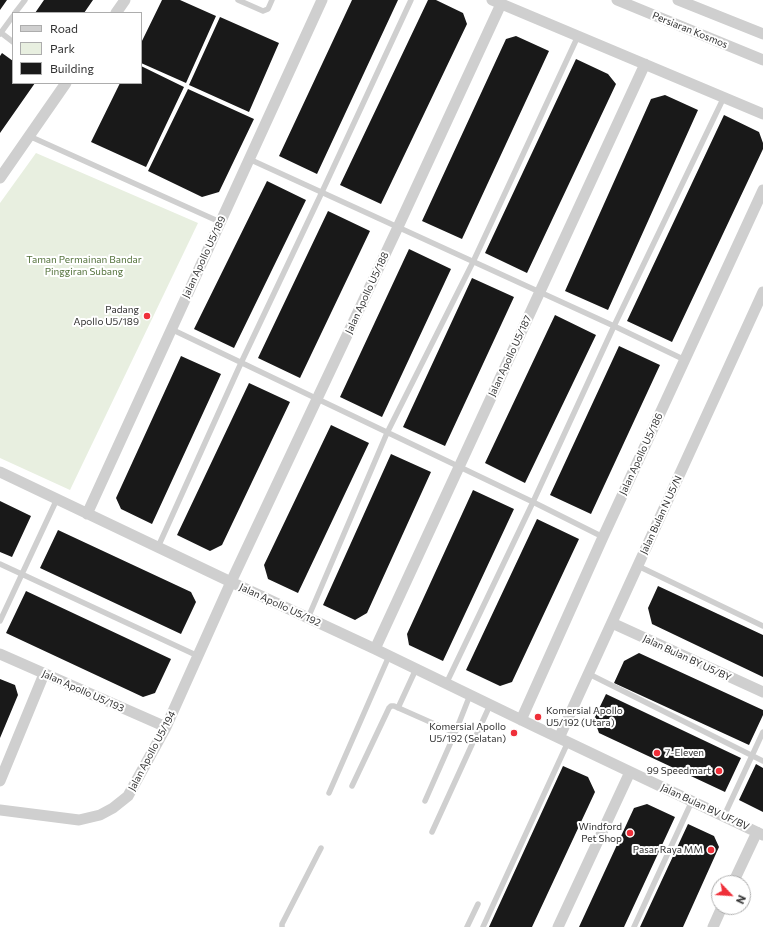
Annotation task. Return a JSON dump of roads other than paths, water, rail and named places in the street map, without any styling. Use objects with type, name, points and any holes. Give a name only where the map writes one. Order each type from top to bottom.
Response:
[{"type":"street","points":[[117,12],[125,0]]},
{"type":"street","name":"Jalan Apollo U5/189","points":[[87,514],[322,0]]},
{"type":"street","name":"Persiaran Kosmos","points":[[617,0],[763,60]]},
{"type":"street","points":[[678,0],[763,34]]},
{"type":"street","points":[[496,2],[763,114]]},
{"type":"street","name":"Jalan Apollo U5/188","points":[[231,582],[398,228],[496,2]]},
{"type":"street","name":"Jalan Apollo U5/187","points":[[375,649],[645,64]]},
{"type":"street","points":[[0,178],[65,84]]},
{"type":"street","name":"Jalan Apollo U5/186","points":[[521,720],[603,537],[763,190]]},
{"type":"street","name":"Jalan Bulan N U5/N","points":[[564,740],[588,674],[763,292]]},
{"type":"street","name":"Jalan Apollo U5/192","points":[[0,472],[564,740]]},
{"type":"street","name":"Jalan Apollo U5/194","points":[[0,810],[79,820],[100,815],[113,808],[128,796],[166,727],[231,582]]},
{"type":"street","name":"Jalan Bulan BY U5/BY","points":[[612,623],[763,692]]},
{"type":"street","name":"Jalan Apollo U5/193","points":[[0,654],[166,727]]},
{"type":"street","points":[[0,781],[44,674]]},
{"type":"street","name":"Jalan Bulan BV UF/BV","points":[[564,740],[760,833]]},
{"type":"street","points":[[558,927],[630,772]]},
{"type":"street","points":[[737,875],[760,833]]},
{"type":"street","points":[[713,927],[718,915]]},
{"type":"lane","points":[[16,12],[24,0]]},
{"type":"lane","points":[[238,0],[263,11],[268,9],[272,0]]},
{"type":"lane","points":[[158,547],[410,0]]},
{"type":"lane","points":[[12,17],[0,33],[12,41]]},
{"type":"lane","points":[[308,618],[387,433],[473,262],[578,36]]},
{"type":"lane","points":[[446,684],[533,502],[614,326],[724,98]]},
{"type":"lane","points":[[29,136],[220,222]]},
{"type":"lane","points":[[249,159],[685,360]]},
{"type":"lane","points":[[172,329],[603,537]]},
{"type":"lane","points":[[0,621],[56,499]]},
{"type":"lane","points":[[0,564],[198,656]]},
{"type":"lane","points":[[638,566],[763,626]]},
{"type":"lane","points":[[329,793],[389,656]]},
{"type":"lane","points":[[398,708],[416,669]]},
{"type":"lane","points":[[588,674],[763,761]]},
{"type":"lane","points":[[425,801],[470,695]]},
{"type":"lane","points":[[432,832],[490,705]]},
{"type":"lane","points":[[352,786],[391,706],[455,733]]},
{"type":"lane","points":[[724,816],[763,732]]},
{"type":"lane","points":[[483,927],[564,740]]},
{"type":"lane","points":[[634,927],[692,801]]},
{"type":"lane","points":[[282,927],[282,924],[321,848]]},
{"type":"lane","points":[[467,927],[478,904]]},
{"type":"place","name":"Padang Apollo U5/189","points":[[147,316]]},
{"type":"place","name":"Komersial Apollo U5/192 (Utara)","points":[[538,717]]},
{"type":"place","name":"Komersial Apollo U5/192 (Selatan)","points":[[514,733]]},
{"type":"place","name":"7-Eleven","points":[[657,753]]},
{"type":"place","name":"99 Speedmart","points":[[719,771]]},
{"type":"place","name":"Windford Pet Shop","points":[[630,833]]},
{"type":"place","name":"Pasar Raya MM","points":[[711,850]]},
{"type":"park label","name":"Taman Permainan Bandar Pinggiran Subang","points":[[84,266]]}]
